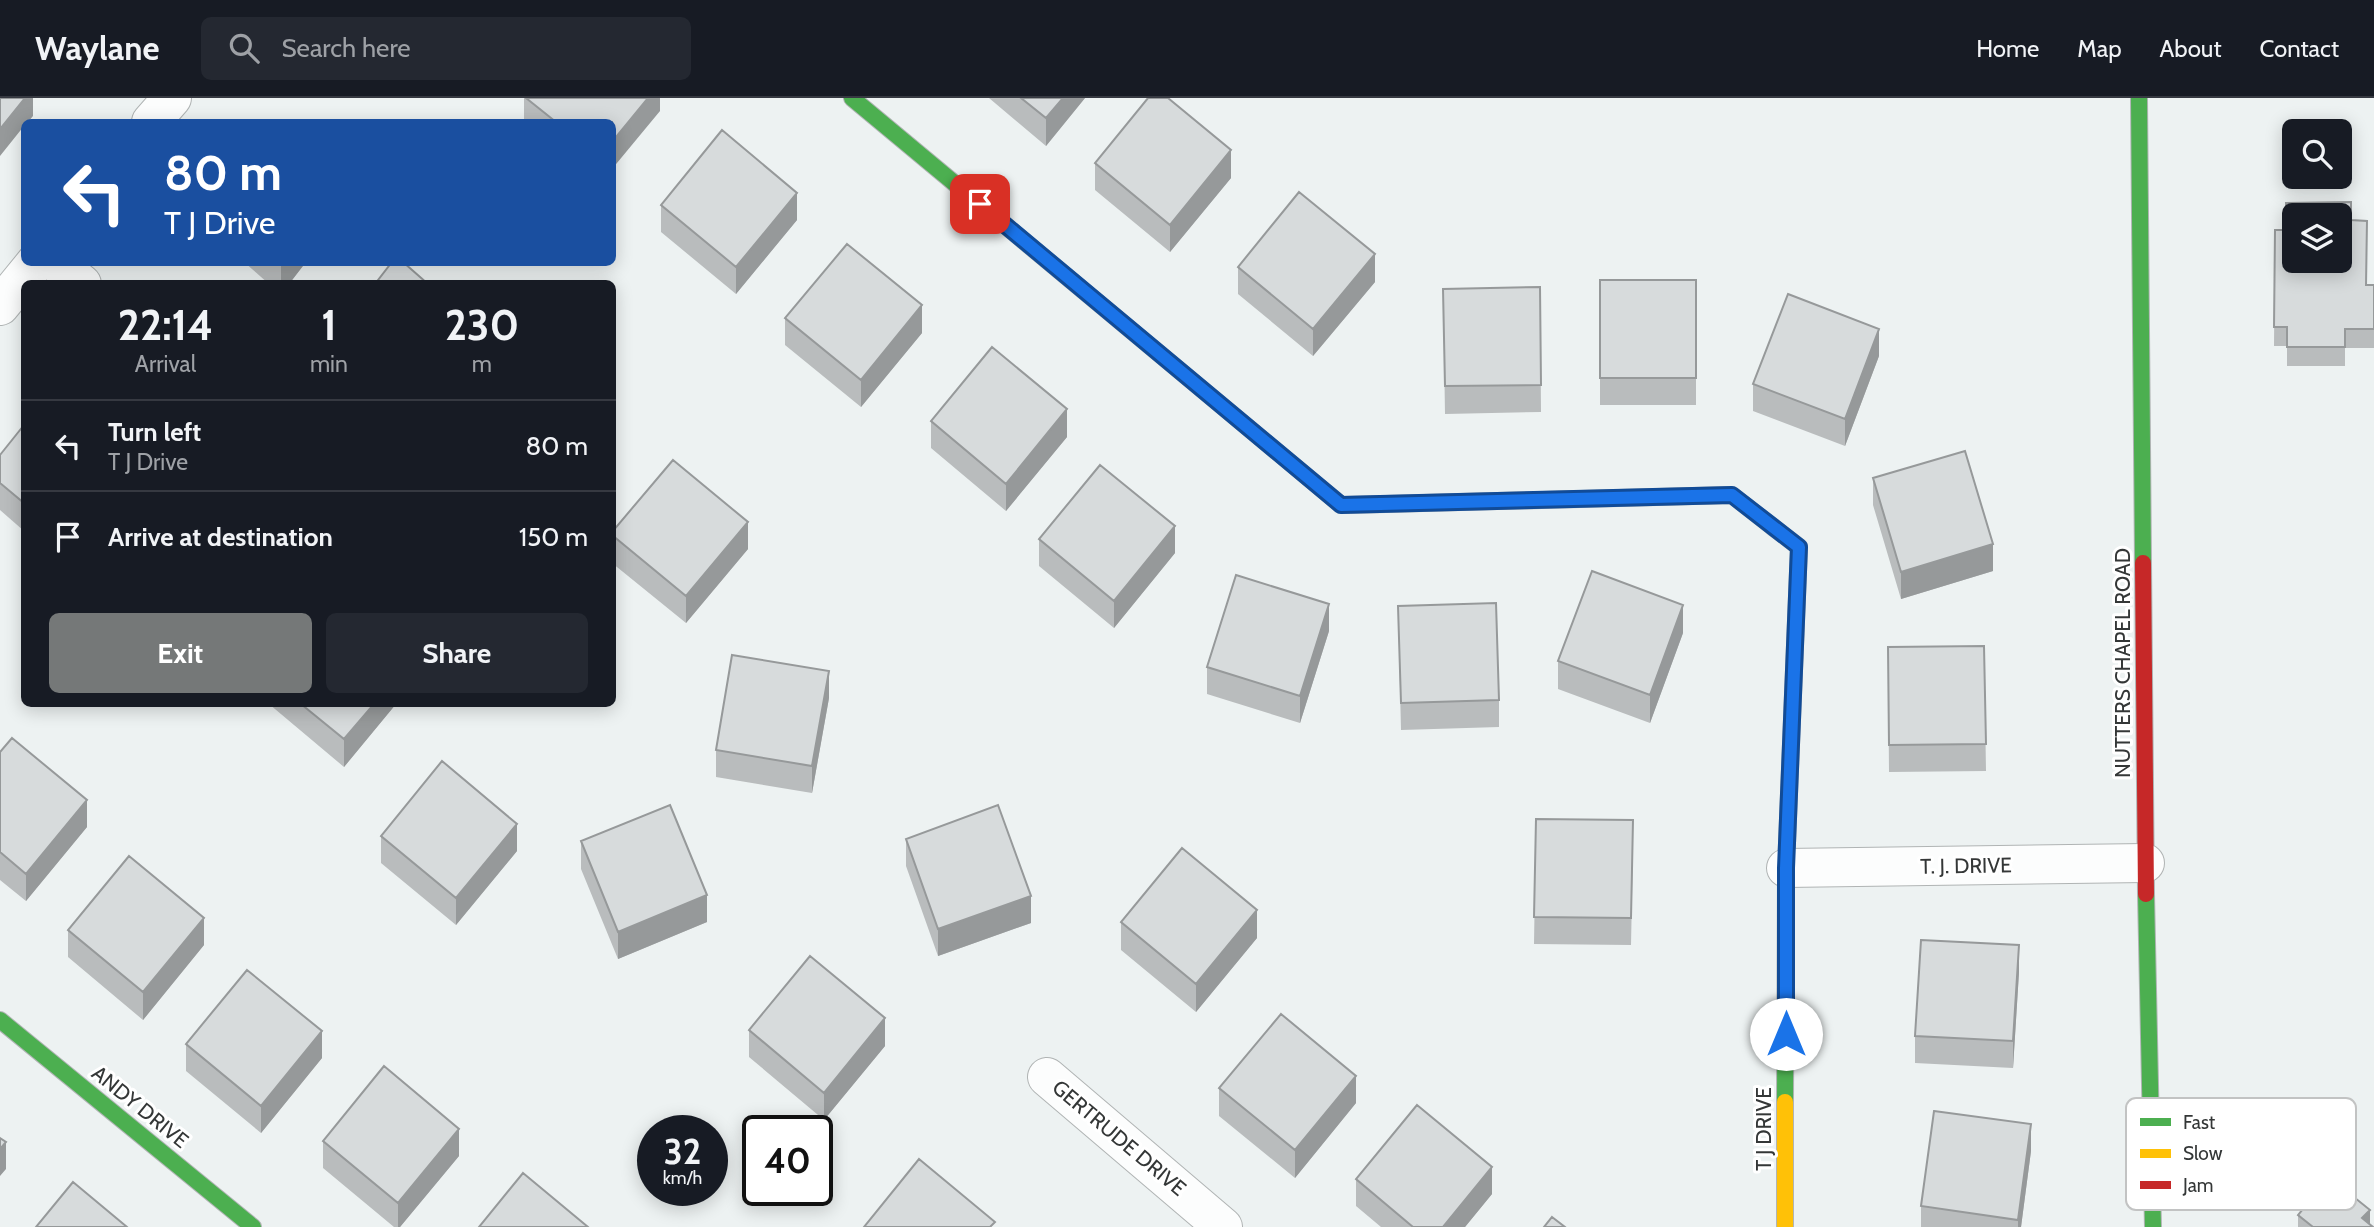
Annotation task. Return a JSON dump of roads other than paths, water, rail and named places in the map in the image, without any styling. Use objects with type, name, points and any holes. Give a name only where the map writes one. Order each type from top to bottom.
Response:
[{"type":"street","points":[[154,119],[172,98]]},
{"type":"street","name":"T J DRIVE","points":[[852,98],[1341,505],[1732,495],[1799,547],[1786,868],[1785,1227]]},
{"type":"street","name":"NUTTERS CHAPEL ROAD","points":[[2139,98],[2150,1098]]},
{"type":"street","points":[[21,280],[33,266]]},
{"type":"street","points":[[60,266],[77,280]]},
{"type":"street","points":[[0,306],[21,280]]},
{"type":"street","name":"T. J. DRIVE","points":[[1786,868],[2145,863]]},
{"type":"street","name":"ANDY DRIVE","points":[[0,1020],[253,1227]]},
{"type":"street","name":"GERTRUDE DRIVE","points":[[1047,1077],[1223,1227]]}]
